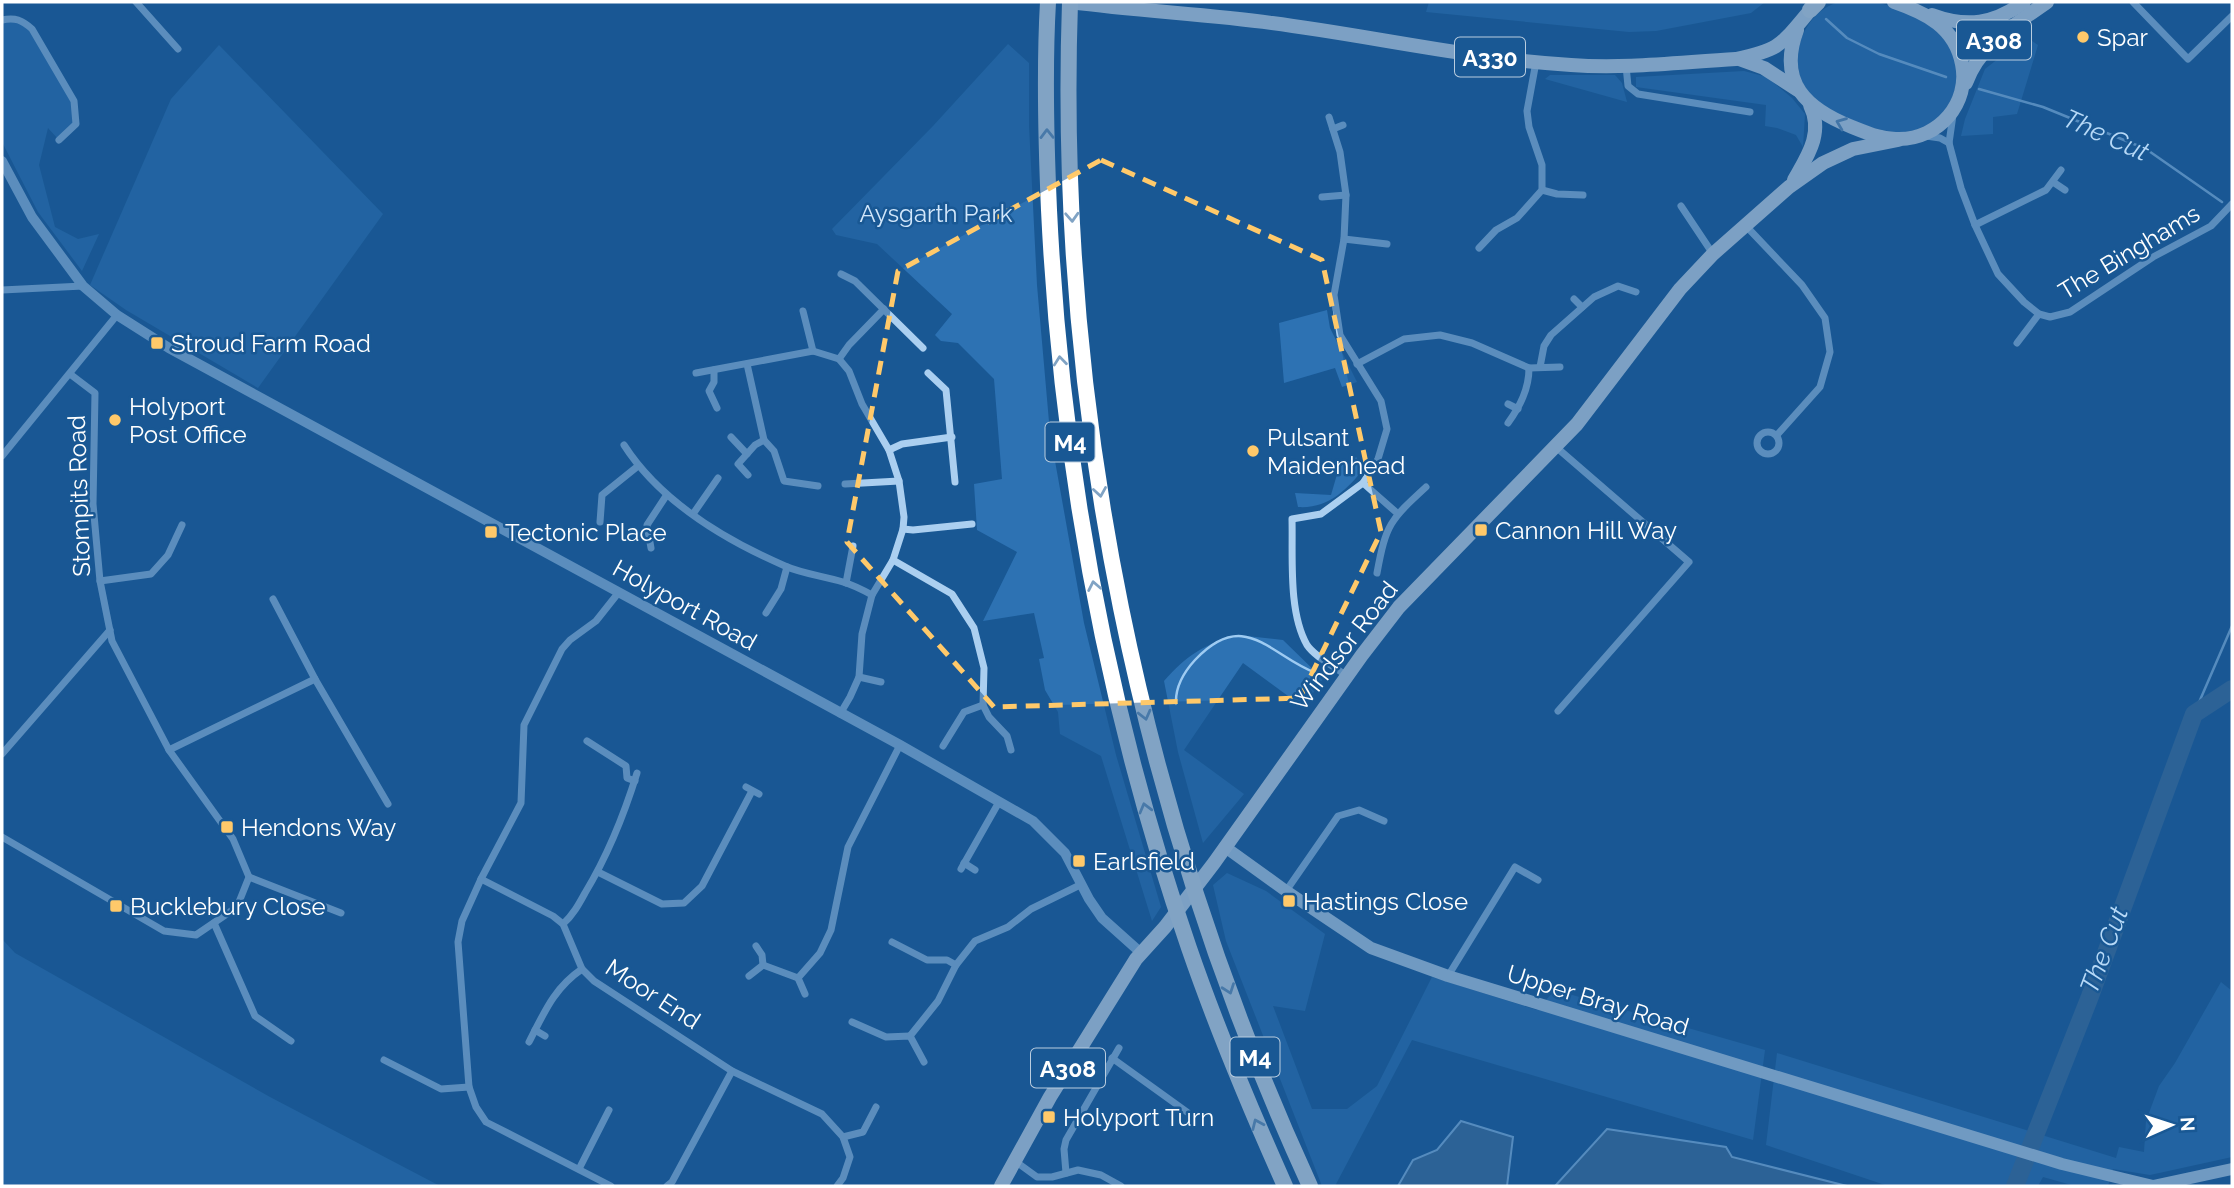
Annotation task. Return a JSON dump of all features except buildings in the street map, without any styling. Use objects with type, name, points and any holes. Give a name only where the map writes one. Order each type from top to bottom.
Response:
[{"type":"highway","name":"M4","points":[[1048,2],[1046,116],[1057,328],[1073,467],[1110,667],[1128,744],[1189,947],[1221,1036],[1285,1186]]},
{"type":"highway","name":"M4","points":[[1071,2],[1069,112],[1078,312],[1091,432],[1128,644],[1153,749],[1206,924],[1254,1055],[1310,1186]]},
{"type":"main road","name":"A330","points":[[1071,2],[1127,10],[1272,23],[1383,42],[1536,62],[1626,66],[1736,59],[1778,47],[1815,7]]},
{"type":"main road","points":[[1894,2],[1924,12],[1948,33],[1958,49],[1963,66],[1959,99],[1943,122],[1928,133],[1918,136]]},
{"type":"main road","name":"A308","points":[[1924,12],[1954,22],[1973,24],[1999,18],[2024,2]]},
{"type":"main road","name":"A308","points":[[1959,99],[1971,69],[1983,51],[2047,2]]},
{"type":"main road","points":[[1815,7],[1798,28],[1791,52],[1792,71],[1799,91],[1810,105],[1834,120],[1878,136],[1898,139]]},
{"type":"main road","name":"A330","points":[[1736,59],[1764,68],[1799,91]]},
{"type":"main road","name":"Windsor Road","points":[[1789,187],[1814,140],[1815,116],[1810,105]]},
{"type":"main road","name":"Windsor Road","points":[[1001,1186],[1050,1097],[1140,952],[1165,927],[1399,607],[1556,447],[1598,399],[1680,289],[1713,254],[1789,187],[1816,167],[1841,153],[1918,136]]},
{"type":"main road","name":"Upper Bray Road","points":[[1225,846],[1371,948],[1448,975],[1983,1140],[2062,1164],[2153,1186]]},
{"type":"main road","points":[[2153,1186],[2232,1169]]},
{"type":"street","points":[[136,2],[178,49]]},
{"type":"street","points":[[2133,2],[2189,59],[2232,16]]},
{"type":"street","points":[[2,20],[12,18],[23,21],[32,29],[74,101],[76,124],[59,140]]},
{"type":"street","points":[[1479,248],[1496,230],[1517,218],[1542,190],[1542,165],[1528,127],[1527,111],[1536,62]]},
{"type":"street","points":[[1626,66],[1628,86],[1639,94],[1751,113]]},
{"type":"street","name":"The Binghams","points":[[1959,99],[1950,125],[1949,143],[1961,188],[1998,274],[2039,314],[2050,317],[2070,312],[2152,257],[2211,226],[2232,204]]},
{"type":"street","points":[[1329,117],[1340,152],[1346,195],[1344,239],[1334,295],[1340,335],[1381,401],[1387,429],[1378,459],[1363,483],[1321,514],[1292,519],[1293,580],[1298,619],[1308,647],[1347,676]]},
{"type":"street","points":[[1333,129],[1343,125]]},
{"type":"street","points":[[1918,136],[1935,137],[1949,143]]},
{"type":"street","name":"Holyport Road","points":[[2,161],[32,217],[83,286],[117,315],[169,348],[900,745],[1033,821],[1065,853],[1080,885],[1102,918],[1140,952]]},
{"type":"street","points":[[1975,225],[2046,190],[2061,170]]},
{"type":"street","points":[[2053,182],[2066,190]]},
{"type":"street","points":[[1542,190],[1557,194],[1583,195]]},
{"type":"street","points":[[1322,197],[1346,195]]},
{"type":"street","points":[[1681,206],[1713,254]]},
{"type":"street","points":[[1488,226],[1496,230]]},
{"type":"street","points":[[1746,226],[1802,285],[1825,318],[1830,352],[1820,387],[1777,435]]},
{"type":"street","points":[[1344,239],[1387,244]]},
{"type":"street","points":[[841,274],[855,281],[923,348]]},
{"type":"street","points":[[2,290],[83,286]]},
{"type":"street","points":[[1540,367],[1544,346],[1551,335],[1594,297],[1618,286],[1636,292]]},
{"type":"street","points":[[1574,299],[1582,307]]},
{"type":"street","points":[[839,359],[884,309]]},
{"type":"street","points":[[803,311],[813,351]]},
{"type":"street","name":"The Binghams","points":[[2017,343],[2039,314]]},
{"type":"street","points":[[2,456],[117,315]]},
{"type":"street","points":[[1357,364],[1404,339],[1440,335],[1472,342],[1529,368],[1560,367]]},
{"type":"street","points":[[696,373],[747,364],[769,357],[813,351],[839,359],[849,371],[862,404],[890,450],[899,481],[903,529],[893,560],[872,595],[862,634],[859,677],[840,714]]},
{"type":"street","points":[[747,364],[764,440],[774,451],[784,481],[818,486]]},
{"type":"street","points":[[1508,423],[1518,409],[1529,384],[1529,368]]},
{"type":"street","points":[[713,370],[714,382],[709,390],[717,408]]},
{"type":"street","points":[[928,373],[946,390],[955,482]]},
{"type":"street","name":"Stompits Road","points":[[70,374],[95,393],[93,504],[100,580],[112,641],[169,750],[233,839],[249,877]]},
{"type":"street","points":[[1508,404],[1518,409]]},
{"type":"street","points":[[731,438],[747,454]]},
{"type":"street","points":[[890,450],[902,444],[952,438]]},
{"type":"street","points":[[748,475],[738,464],[755,445],[764,440]]},
{"type":"street","points":[[624,445],[638,466],[666,496],[693,514],[787,567],[846,583],[872,595]]},
{"type":"street","points":[[1556,447],[1689,562],[1558,711]]},
{"type":"street","points":[[600,522],[602,495],[638,466]]},
{"type":"street","points":[[693,514],[718,478]]},
{"type":"street","points":[[845,484],[899,481]]},
{"type":"street","points":[[1363,483],[1397,513]]},
{"type":"street","points":[[1377,573],[1384,535],[1397,513],[1426,487]]},
{"type":"street","points":[[651,548],[647,524],[666,496]]},
{"type":"street","points":[[100,580],[151,574],[168,555],[182,524]]},
{"type":"street","points":[[903,529],[972,524]]},
{"type":"street","points":[[846,583],[853,546]]},
{"type":"street","points":[[893,560],[952,594],[974,628],[984,668],[983,705],[989,717],[1007,736],[1011,750]]},
{"type":"street","points":[[766,613],[780,589],[787,567]]},
{"type":"street","points":[[611,1186],[486,1122],[476,1107],[469,1087],[458,942],[462,921],[481,879],[521,803],[524,725],[562,649],[596,621],[619,593]]},
{"type":"street","points":[[273,599],[315,679],[388,804]]},
{"type":"street","points":[[2,754],[110,630]]},
{"type":"street","points":[[859,677],[881,682]]},
{"type":"street","points":[[169,750],[315,679]]},
{"type":"street","points":[[943,746],[964,712],[983,705]]},
{"type":"street","points":[[587,741],[626,766],[627,778],[635,781]]},
{"type":"street","points":[[798,978],[820,953],[831,930],[848,847],[900,745]]},
{"type":"street","points":[[481,879],[553,916],[563,924],[571,917],[598,872],[620,826],[637,773]]},
{"type":"street","points":[[598,872],[662,904],[684,902],[702,886],[752,791]]},
{"type":"street","points":[[975,870],[962,866],[999,802]]},
{"type":"street","points":[[1286,891],[1338,816],[1359,810],[1384,821]]},
{"type":"street","points":[[2,837],[164,931],[196,935],[237,907],[249,877],[341,913]]},
{"type":"street","points":[[1448,975],[1515,867],[1538,880]]},
{"type":"street","points":[[852,1022],[886,1037],[910,1036],[938,1001],[956,965],[975,941],[1007,927],[1031,909],[1080,885]]},
{"type":"street","points":[[214,923],[255,1016],[291,1041]]},
{"type":"street","name":"Moor End","points":[[563,924],[582,969],[594,981],[733,1071],[822,1114],[843,1137]]},
{"type":"street","points":[[891,942],[927,960],[947,960],[956,965]]},
{"type":"street","points":[[756,946],[762,955],[763,965]]},
{"type":"street","points":[[763,965],[798,978],[805,994]]},
{"type":"street","points":[[749,976],[763,965]]},
{"type":"street","points":[[529,1042],[556,992],[567,979],[582,969]]},
{"type":"street","points":[[535,1030],[545,1036]]},
{"type":"street","points":[[910,1036],[924,1062]]},
{"type":"street","points":[[1066,1173],[1066,1140],[1119,1048]]},
{"type":"street","points":[[1112,1058],[1187,1112]]},
{"type":"street","points":[[384,1060],[441,1089],[469,1087]]},
{"type":"street","points":[[667,1186],[672,1182],[733,1071]]},
{"type":"street","points":[[754,1081],[758,1072]]},
{"type":"street","points":[[1175,1104],[1181,1096]]},
{"type":"street","points":[[837,1186],[843,1178],[850,1157],[843,1137],[863,1132],[876,1107]]},
{"type":"street","points":[[579,1169],[609,1110]]},
{"type":"street","points":[[1015,1161],[1037,1177],[1052,1177],[1078,1170],[1101,1175],[1121,1186]]},
{"type":"highlighted area","points":[[1101,160],[1322,260],[1381,532],[1300,698],[994,707],[847,542],[898,271]]},
{"type":"green space","points":[[1871,1],[1907,12],[1934,28],[1944,39],[1952,52],[1956,67],[1956,84],[1951,101],[1940,116],[1913,130],[1886,131],[1837,113],[1809,93],[1798,67],[1801,40],[1815,17],[1838,2]]},
{"type":"green space","points":[[1429,2],[1765,2],[1751,13],[1656,31],[1629,32],[1426,12]]},
{"type":"green space","points":[[2015,19],[1978,47],[1970,60],[1956,31],[1980,32]]},
{"type":"green space","points":[[2,20],[23,21],[74,101],[76,124],[59,140],[48,128],[39,165],[55,227],[78,239],[99,234],[82,271],[38,212],[2,142]]},
{"type":"green space","points":[[2026,37],[2038,45],[2017,114],[1993,117],[1993,134],[1961,136],[1985,69]]},
{"type":"green space","name":"Aysgarth Park","points":[[1008,44],[1029,63],[1029,126],[1037,285],[1050,433],[1084,623],[1116,755],[1161,907],[1152,921],[1101,756],[1060,734],[1058,712],[1045,690],[1039,659],[1044,658],[1034,613],[983,621],[1017,552],[977,530],[974,484],[1002,479],[994,379],[958,343],[941,341],[935,335],[952,314],[877,244],[836,235],[832,229],[933,126]]},
{"type":"green space","points":[[219,45],[383,214],[258,388],[126,310],[90,285],[171,99]]},
{"type":"green space","points":[[1744,71],[1767,77],[1792,98],[1805,114],[1803,147],[1796,135],[1765,126],[1766,105],[1636,87],[1636,77]]},
{"type":"green space","points":[[1550,75],[1615,75],[1622,83],[1627,102],[1545,79]]},
{"type":"green space","points":[[1327,310],[1330,328],[1357,382],[1342,387],[1335,368],[1284,383],[1279,323]]},
{"type":"green space","points":[[1356,457],[1364,468],[1344,491],[1319,505],[1298,507],[1295,493],[1331,495],[1340,464],[1351,466]]},
{"type":"green space","points":[[1238,635],[1283,640],[1323,679],[1303,707],[1243,663],[1184,750],[1244,794],[1203,843],[1178,752],[1164,681],[1196,652],[1215,642]]},
{"type":"green space","points":[[1227,873],[1266,891],[1325,934],[1305,1011],[1273,1006],[1312,1109],[1347,1109],[1377,1086],[1432,977],[1537,1010],[1555,990],[1765,1050],[1753,1140],[1412,1040],[1335,1186],[1322,1186],[1226,941],[1213,885]]},
{"type":"green space","points":[[2,939],[15,953],[270,1097],[440,1186],[2,1186]]},
{"type":"green space","points":[[2221,982],[2232,991],[2232,1157],[2150,1175],[2113,1169],[2108,1186],[2075,1186],[2043,1177],[2038,1186],[1888,1186],[1766,1145],[1777,1053],[2116,1158],[2119,1147],[2144,1152],[2146,1121],[2159,1086]]},
{"type":"shaded area","points":[[1461,1121],[1513,1137],[1507,1186],[1398,1186],[1413,1160],[1437,1150]]},
{"type":"shaded area","points":[[1607,1129],[1726,1147],[1732,1157],[1847,1186],[1555,1186]]},
{"type":"waterway","name":"The Cut","points":[[1826,19],[1847,38],[1879,54],[1946,77]]},
{"type":"waterway","name":"The Cut","points":[[1979,89],[2043,107],[2146,149],[2222,202]]},
{"type":"waterway","name":"The Cut","points":[[2194,714],[2232,626]]},
{"type":"waterway","points":[[1176,704],[1179,686],[1191,665],[1213,645],[1229,637],[1243,636],[1257,640],[1316,673]]},
{"type":"waterway","name":"The Cut","points":[[2015,1186],[2089,999],[2194,714],[2232,689]]},
{"type":"place","name":"Spar","points":[[2083,37]]},
{"type":"place","name":"Stroud Farm Road","points":[[157,343]]},
{"type":"place","name":"Holyport Post Office","points":[[115,420]]},
{"type":"place","name":"Pulsant Maidenhead","points":[[1253,451]]},
{"type":"place","name":"Cannon Hill Way","points":[[1481,530]]},
{"type":"place","name":"Tectonic Place","points":[[491,532]]},
{"type":"place","name":"Hendons Way","points":[[227,827]]},
{"type":"place","name":"Earlsfield","points":[[1079,861]]},
{"type":"place","name":"Hastings Close","points":[[1289,901]]},
{"type":"place","name":"Bucklebury Close","points":[[116,906]]},
{"type":"place","name":"Holyport Turn","points":[[1049,1117]]}]
